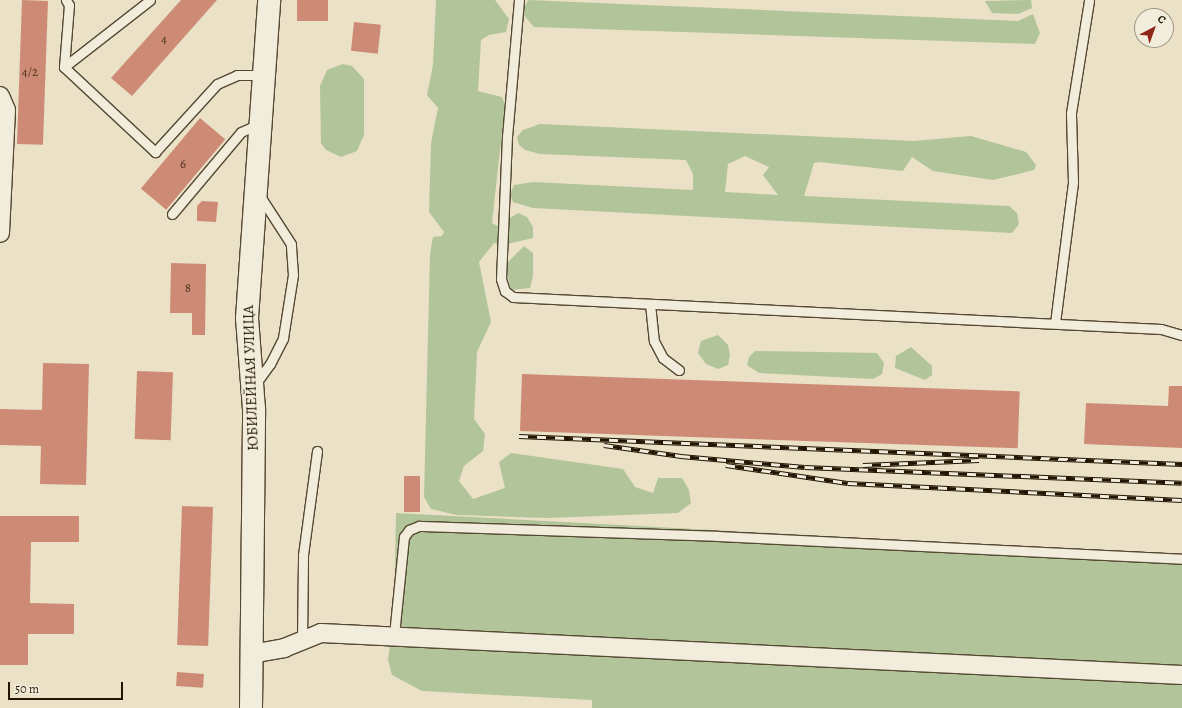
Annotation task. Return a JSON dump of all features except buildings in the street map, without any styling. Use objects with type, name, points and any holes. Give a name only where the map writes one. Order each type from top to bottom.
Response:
[{"type":"street","name":"ЮБИЛЕЙНАЯ УЛИЦА","points":[[251,708],[252,387],[247,318],[266,75],[269,0]]},
{"type":"street","points":[[0,96],[6,110],[0,232]]},
{"type":"street","points":[[251,654],[302,641],[321,633],[394,635],[1182,675]]},
{"type":"lane","points":[[64,67],[69,5],[66,0]]},
{"type":"lane","points":[[64,67],[150,0]]},
{"type":"lane","points":[[519,0],[507,136],[501,279],[505,291],[514,297],[1161,329],[1182,336]]},
{"type":"lane","points":[[1055,323],[1073,182],[1071,113],[1089,0]]},
{"type":"lane","points":[[64,67],[155,152],[217,84],[237,75],[266,75]]},
{"type":"lane","points":[[172,214],[241,132],[262,122]]},
{"type":"lane","points":[[252,387],[270,364],[283,338],[293,275],[291,244],[257,192]]},
{"type":"lane","points":[[650,304],[654,341],[663,358],[679,370]]},
{"type":"lane","points":[[302,641],[303,555],[317,451]]},
{"type":"lane","points":[[394,635],[404,537],[409,530],[419,526],[717,536],[1182,559]]},
{"type":"green space","points":[[436,0],[495,0],[509,19],[506,32],[489,35],[481,40],[478,91],[502,97],[505,104],[492,223],[497,226],[518,213],[527,217],[533,227],[533,238],[502,245],[494,243],[479,262],[491,322],[477,352],[474,419],[485,434],[483,451],[464,466],[459,481],[473,499],[505,488],[499,462],[511,453],[623,469],[635,487],[653,493],[658,478],[682,478],[689,490],[691,503],[678,513],[547,518],[457,515],[431,509],[424,497],[430,254],[433,237],[442,236],[444,232],[429,212],[431,143],[438,108],[427,95],[433,65]]},
{"type":"green space","points":[[528,0],[1018,21],[1033,14],[1040,33],[1035,44],[534,27],[522,13]]},
{"type":"green space","points":[[1031,0],[1032,8],[1018,14],[992,13],[985,1]]},
{"type":"green space","points":[[343,64],[352,66],[364,79],[364,135],[357,151],[341,157],[326,150],[321,143],[320,86],[327,70]]},
{"type":"green space","points":[[540,124],[914,141],[971,136],[1026,152],[1036,165],[1034,170],[993,180],[933,171],[912,157],[903,171],[819,162],[814,163],[804,196],[1009,206],[1017,213],[1019,224],[1012,233],[533,208],[513,202],[510,194],[514,185],[533,182],[693,190],[693,174],[686,160],[540,154],[525,150],[519,145],[517,137],[523,130]],"holes":[[[745,156],[769,167],[763,175],[778,195],[725,192],[728,164]]]},
{"type":"green space","points":[[524,246],[533,253],[533,276],[530,288],[511,290],[505,265]]},
{"type":"green space","points":[[718,335],[728,345],[730,355],[728,365],[718,369],[706,364],[698,353],[701,341]]},
{"type":"green space","points":[[911,347],[932,366],[932,375],[925,380],[895,368],[896,356]]},
{"type":"green space","points":[[755,351],[877,353],[884,363],[882,374],[873,379],[759,373],[747,365],[749,357]]},
{"type":"green space","points":[[396,513],[1182,555],[1182,708],[592,708],[592,700],[422,691],[392,675],[388,660],[394,616]]},
{"type":"railway","points":[[519,436],[1182,464]]},
{"type":"railway","points":[[604,445],[681,456],[805,467],[1182,483]]},
{"type":"railway","points":[[863,465],[979,460]]},
{"type":"railway","points":[[726,465],[848,483],[1182,500]]}]
